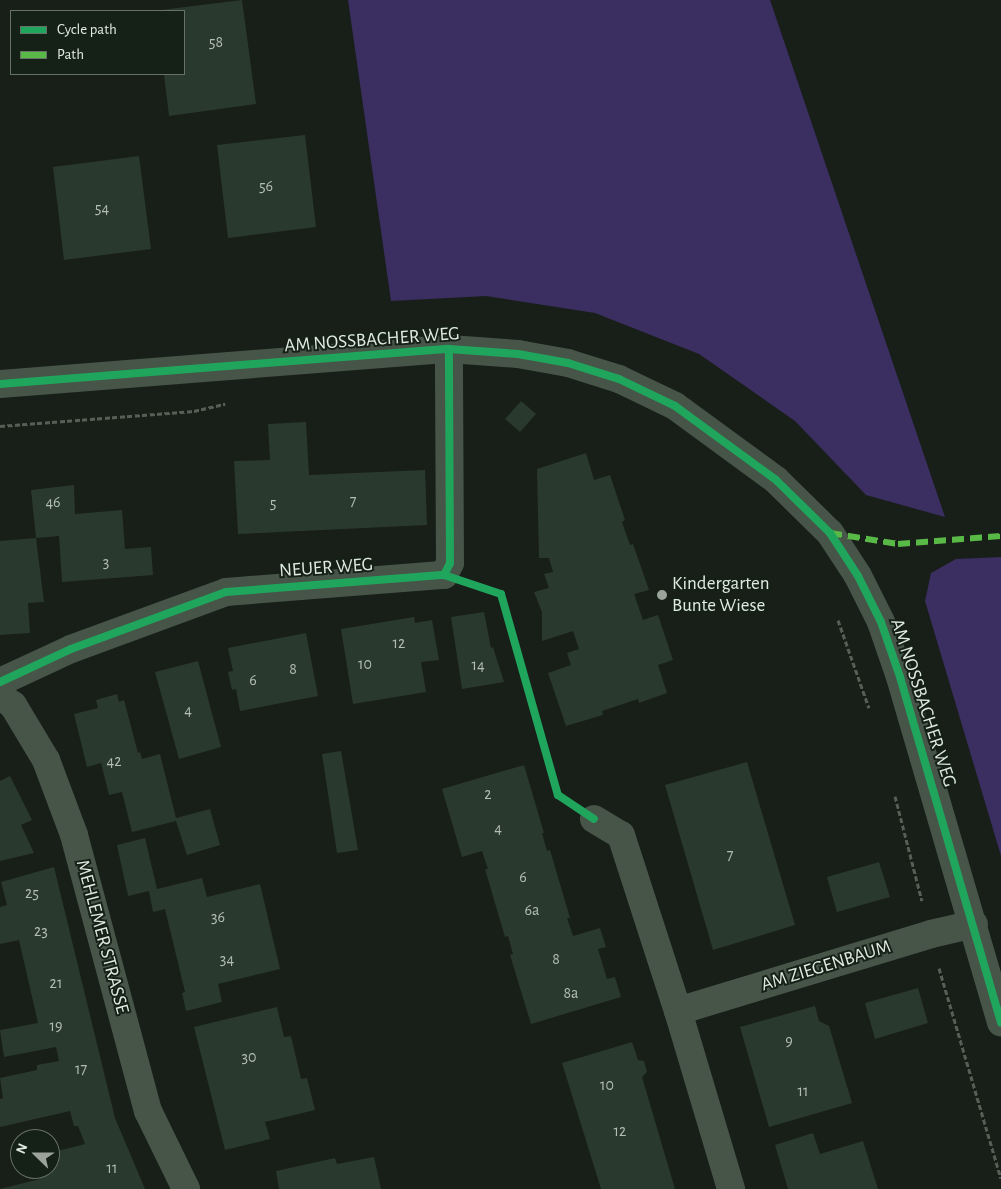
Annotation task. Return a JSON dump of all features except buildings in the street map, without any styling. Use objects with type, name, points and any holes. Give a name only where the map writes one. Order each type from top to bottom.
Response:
[{"type":"street","name":"AM NOSSBACHER WEG","points":[[0,384],[449,348],[518,354],[568,363],[619,380],[675,406],[776,480],[830,533],[858,576],[881,622],[900,677],[974,924],[1001,1023]]},
{"type":"street","name":"NEUER WEG","points":[[0,682],[71,648],[226,592],[444,575],[450,563],[449,348]]},
{"type":"street","name":"MEHLEMER STRASSE","points":[[0,696],[13,705],[46,760],[74,834],[148,1111],[186,1189]]},
{"type":"street","points":[[594,820],[622,835],[678,1011],[731,1189]]},
{"type":"street","name":"AM ZIEGENBAUM","points":[[678,1011],[931,934],[974,924]]},
{"type":"path","points":[[0,426],[194,411],[231,403]]},
{"type":"path","points":[[834,612],[846,638],[872,717]]},
{"type":"path","points":[[894,791],[940,970],[1001,1178]]},
{"type":"shaded area","points":[[348,0],[770,0],[945,517],[866,495],[795,421],[699,354],[595,313],[486,296],[391,301]]},
{"type":"shaded area","points":[[1001,557],[1001,856],[925,601],[931,573],[956,559]]},
{"type":"marked path","points":[[830,533],[898,544],[1001,536]]},
{"type":"cycle path","points":[[0,384],[449,349],[518,354],[568,363],[619,379],[675,406],[776,480],[830,533],[858,576],[881,622],[900,677],[1001,1023]]},
{"type":"cycle path","points":[[0,682],[71,649],[226,592],[444,575],[450,563],[449,349]]},
{"type":"cycle path","points":[[444,575],[501,594],[558,795],[594,819]]},
{"type":"place","name":"Kindergarten Bunte Wiese","points":[[662,595]]}]
